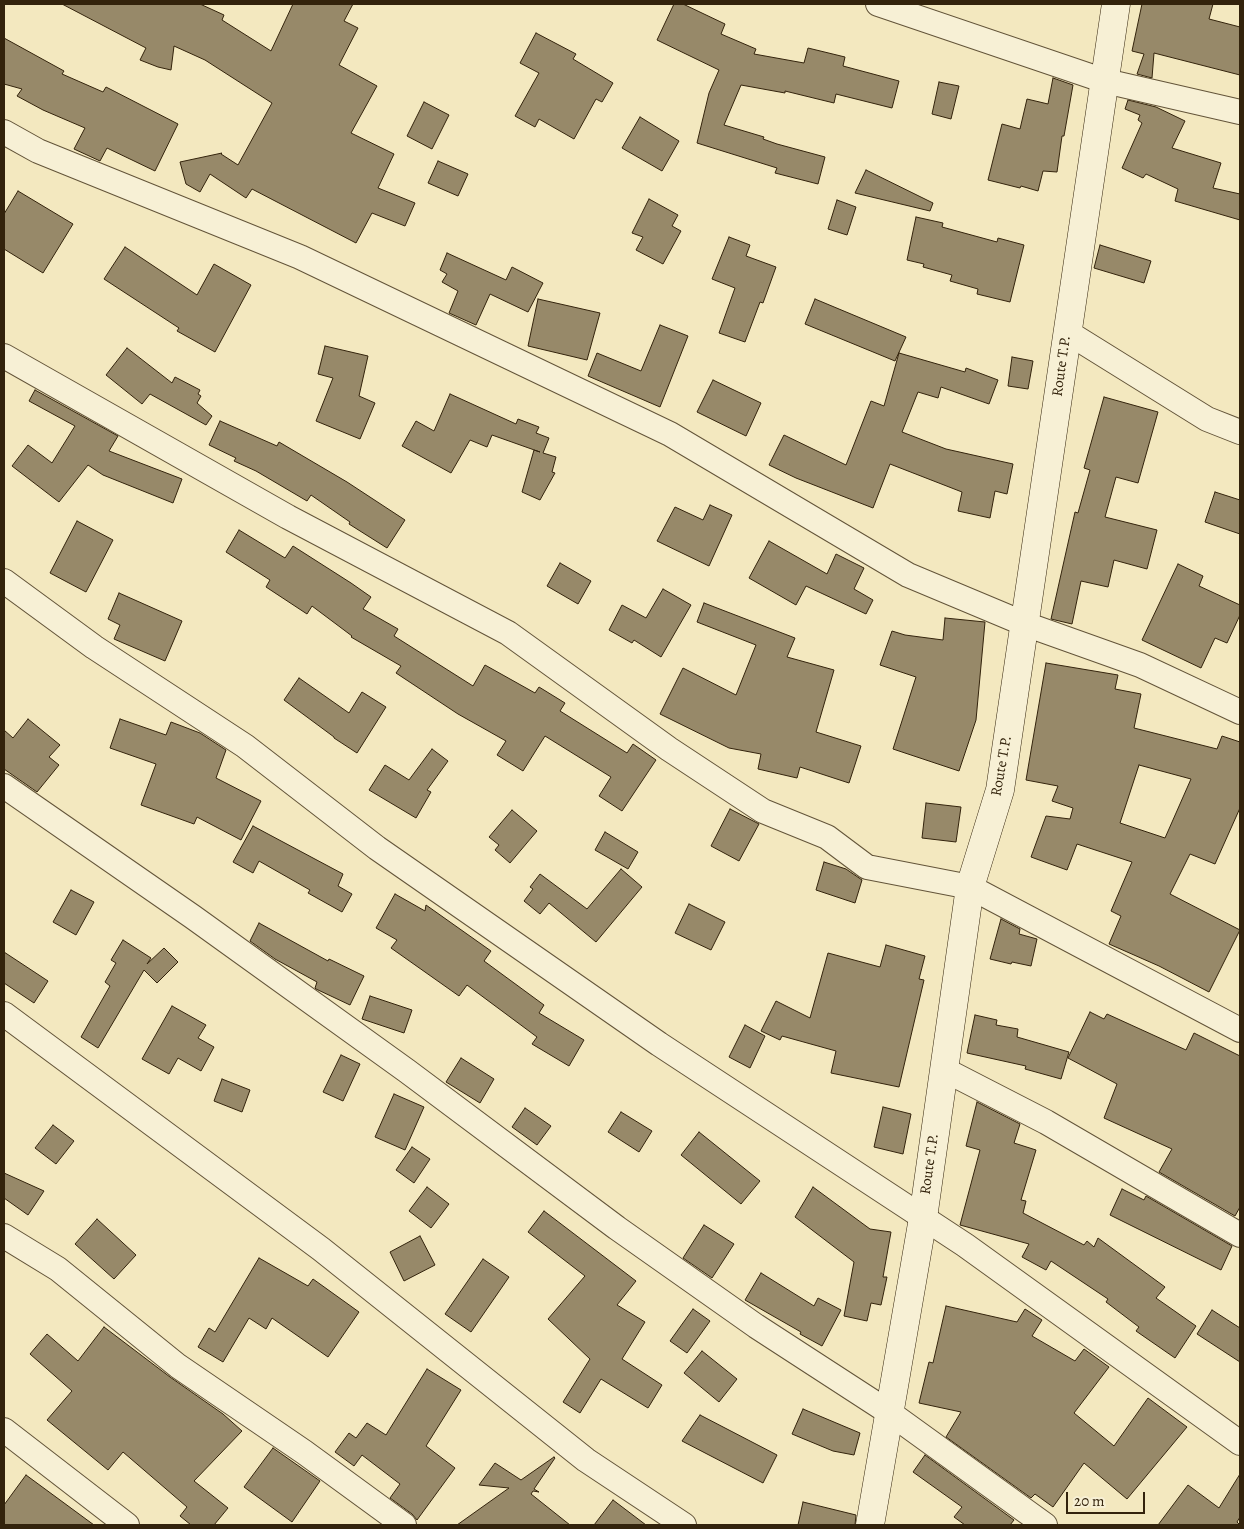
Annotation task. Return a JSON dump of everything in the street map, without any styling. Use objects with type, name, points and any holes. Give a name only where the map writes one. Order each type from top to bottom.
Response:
[{"type":"street","points":[[878,4],[1105,80],[1240,112]]},
{"type":"street","name":"Route T.P.","points":[[870,1525],[923,1218],[970,887],[1000,790],[1116,4]]},
{"type":"street","points":[[4,132],[38,151],[300,257],[670,434],[908,575],[1025,624],[1140,664],[1240,712]]},
{"type":"street","points":[[1067,332],[1208,419],[1240,432]]},
{"type":"street","points":[[4,356],[288,517],[508,633],[669,749],[763,810],[826,837],[867,867],[970,887],[1240,1030]]},
{"type":"street","points":[[4,581],[94,648],[245,746],[377,848],[651,1038],[965,1245],[1240,1443]]},
{"type":"street","points":[[4,786],[209,928],[407,1071],[642,1246],[756,1326],[890,1413],[1045,1525]]},
{"type":"street","points":[[4,1014],[320,1250],[586,1460],[684,1525]]},
{"type":"street","points":[[943,1069],[1046,1122],[1240,1235]]},
{"type":"street","points":[[4,1236],[58,1269],[178,1366],[304,1452],[404,1525]]},
{"type":"street","points":[[4,1430],[127,1525]]},
{"type":"building","points":[[62,4],[200,4],[224,15],[222,20],[271,51],[293,4],[353,4],[344,21],[358,28],[339,65],[377,86],[351,133],[394,154],[378,188],[415,203],[405,226],[372,213],[356,243],[252,189],[246,198],[210,174],[200,192],[186,184],[180,162],[222,153],[238,165],[272,103],[205,60],[174,46],[171,70],[140,60],[146,48]]},
{"type":"building","points":[[674,4],[683,4],[725,24],[721,34],[756,49],[754,54],[804,63],[808,48],[845,57],[843,66],[899,81],[892,108],[836,94],[834,103],[785,91],[785,93],[741,85],[724,125],[764,137],[763,139],[777,144],[825,157],[818,184],[775,173],[777,168],[697,143],[709,93],[719,70],[657,40]]},
{"type":"building","points":[[1142,4],[1213,4],[1209,19],[1240,27],[1240,75],[1154,53],[1152,78],[1137,74],[1144,54],[1132,51]]},
{"type":"building","points":[[536,33],[576,54],[573,59],[613,83],[602,102],[596,99],[574,139],[539,119],[535,127],[515,116],[539,73],[520,63]]},
{"type":"building","points":[[4,38],[64,71],[62,74],[103,92],[106,87],[178,124],[155,171],[107,148],[100,161],[74,149],[85,128],[43,110],[17,96],[22,89],[4,84]]},
{"type":"building","points":[[1053,78],[1073,85],[1064,136],[1062,136],[1057,172],[1043,171],[1038,191],[988,180],[1002,124],[1020,129],[1027,99],[1048,104]]},
{"type":"building","points":[[939,82],[959,86],[951,119],[932,114]]},
{"type":"building","points":[[1128,100],[1156,107],[1185,121],[1172,148],[1221,163],[1213,188],[1240,194],[1240,220],[1175,201],[1178,189],[1146,174],[1143,178],[1122,168],[1142,123],[1138,120],[1140,115],[1125,109]]},
{"type":"building","points":[[424,102],[449,115],[432,149],[407,136]]},
{"type":"building","points":[[640,117],[679,141],[662,171],[622,148]]},
{"type":"building","points":[[438,161],[468,174],[458,196],[428,183]]},
{"type":"building","points":[[866,170],[933,203],[930,211],[855,193]]},
{"type":"building","points":[[18,191],[73,224],[43,273],[4,249],[4,214]]},
{"type":"building","points":[[649,199],[678,215],[672,226],[681,231],[663,264],[636,250],[643,237],[632,233]]},
{"type":"building","points":[[837,200],[856,207],[847,235],[828,229]]},
{"type":"building","points":[[916,217],[943,223],[942,227],[997,242],[998,238],[1024,245],[1010,302],[977,294],[978,289],[950,281],[952,275],[923,267],[924,264],[907,260]]},
{"type":"building","points":[[729,237],[750,245],[746,256],[776,267],[763,303],[760,302],[745,342],[719,333],[735,288],[712,279]]},
{"type":"building","points":[[1100,245],[1151,261],[1144,283],[1094,268]]},
{"type":"building","points":[[125,247],[197,295],[214,264],[251,285],[215,352],[177,331],[179,328],[104,279]]},
{"type":"building","points":[[447,253],[506,280],[512,267],[543,283],[528,312],[490,294],[476,325],[449,313],[458,291],[442,282],[447,274],[440,270]]},
{"type":"building","points":[[538,299],[600,313],[587,360],[528,346]]},
{"type":"building","points":[[815,299],[906,337],[895,361],[805,324]]},
{"type":"building","points":[[660,325],[688,336],[660,407],[588,376],[597,353],[641,371]]},
{"type":"building","points":[[325,346],[368,356],[359,396],[375,403],[360,439],[316,421],[333,378],[318,374]]},
{"type":"building","points":[[127,348],[172,383],[175,377],[200,390],[198,394],[201,396],[197,403],[212,416],[206,425],[150,394],[142,404],[106,375]]},
{"type":"building","points":[[899,353],[965,372],[966,368],[998,380],[989,404],[941,387],[938,398],[918,392],[902,432],[946,449],[1013,464],[1007,494],[995,491],[990,518],[958,511],[962,492],[890,464],[873,508],[796,478],[769,465],[784,435],[846,465],[871,401],[884,406]]},
{"type":"building","points":[[1012,357],[1033,361],[1028,389],[1008,386]]},
{"type":"building","points":[[713,380],[761,403],[746,436],[697,412]]},
{"type":"building","points":[[35,390],[118,436],[109,451],[182,479],[173,503],[103,475],[88,465],[59,502],[12,466],[28,445],[52,463],[75,426],[29,401]]},
{"type":"building","points":[[450,394],[516,424],[518,419],[539,427],[536,433],[549,438],[543,453],[556,457],[552,472],[555,473],[540,500],[522,492],[534,450],[540,452],[492,435],[487,447],[470,440],[451,473],[402,446],[416,421],[434,431]]},
{"type":"building","points":[[1104,397],[1158,412],[1138,483],[1116,477],[1105,517],[1157,530],[1147,569],[1114,560],[1108,587],[1081,581],[1072,624],[1051,619],[1075,512],[1078,513],[1090,470],[1084,468]]},
{"type":"building","points":[[220,421],[277,446],[279,442],[347,482],[405,520],[387,548],[349,524],[350,522],[311,495],[307,501],[256,471],[234,461],[236,458],[209,445]]},
{"type":"building","points":[[1215,492],[1240,500],[1240,534],[1205,522]]},
{"type":"building","points":[[710,505],[732,515],[709,566],[657,541],[675,507],[703,520]]},
{"type":"building","points":[[77,521],[113,540],[86,592],[50,573]]},
{"type":"building","points":[[239,530],[285,558],[293,546],[351,583],[371,597],[363,609],[398,629],[394,636],[473,686],[485,665],[535,693],[539,687],[565,703],[560,711],[627,753],[633,744],[656,760],[622,811],[599,796],[611,777],[545,736],[523,771],[497,755],[506,741],[458,714],[396,673],[401,666],[351,637],[312,606],[307,614],[266,587],[270,580],[226,552]]},
{"type":"building","points":[[769,541],[827,574],[836,554],[864,568],[854,589],[873,600],[866,614],[806,586],[796,605],[749,578]]},
{"type":"building","points":[[560,563],[591,581],[578,604],[547,586]]},
{"type":"building","points":[[1178,564],[1203,576],[1199,586],[1240,605],[1240,615],[1227,643],[1215,638],[1201,668],[1142,640]]},
{"type":"building","points":[[663,589],[691,605],[661,657],[634,640],[632,643],[609,630],[622,605],[646,618]]},
{"type":"building","points":[[119,593],[182,621],[165,661],[114,639],[120,625],[108,619]]},
{"type":"building","points":[[704,603],[795,638],[787,657],[834,670],[816,732],[861,746],[849,783],[800,767],[797,778],[758,769],[761,754],[729,748],[660,714],[683,668],[736,695],[756,645],[697,622]]},
{"type":"building","points":[[945,618],[985,622],[976,720],[959,771],[893,749],[916,677],[880,665],[892,631],[905,635],[943,640]]},
{"type":"building","points":[[1046,663],[1118,675],[1115,689],[1141,694],[1134,728],[1217,749],[1222,736],[1240,742],[1240,808],[1215,864],[1190,854],[1170,894],[1240,930],[1209,992],[1159,966],[1109,944],[1121,916],[1111,911],[1132,862],[1077,844],[1067,870],[1031,857],[1046,816],[1070,819],[1073,808],[1052,801],[1058,786],[1026,780]],"holes":[[[1139,765],[1191,779],[1165,838],[1120,823]]]},
{"type":"building","points":[[299,678],[349,713],[362,692],[386,707],[357,753],[284,700]]},
{"type":"building","points":[[28,719],[60,745],[49,757],[59,765],[37,792],[4,769],[4,730],[13,738]]},
{"type":"building","points":[[120,719],[166,735],[171,722],[200,733],[226,750],[216,778],[261,801],[241,840],[197,817],[194,824],[141,805],[156,764],[110,748]]},
{"type":"building","points":[[432,749],[448,761],[427,790],[431,792],[416,818],[369,790],[385,765],[409,780]]},
{"type":"building","points":[[926,803],[961,807],[956,842],[922,838]]},
{"type":"building","points":[[730,809],[759,824],[739,861],[711,846]]},
{"type":"building","points":[[512,810],[537,831],[510,863],[495,850],[499,845],[489,837]]},
{"type":"building","points":[[253,826],[343,874],[338,886],[352,894],[342,912],[308,893],[310,890],[259,861],[253,873],[233,862]]},
{"type":"building","points":[[605,832],[638,852],[628,869],[595,850]]},
{"type":"building","points":[[824,862],[846,869],[862,880],[855,903],[816,890]]},
{"type":"building","points":[[621,869],[642,887],[596,942],[549,903],[540,914],[524,901],[533,889],[530,887],[540,874],[587,909]]},
{"type":"building","points":[[71,890],[94,902],[76,935],[53,922]]},
{"type":"building","points":[[395,894],[425,911],[426,905],[491,951],[484,961],[544,1005],[539,1013],[584,1040],[569,1066],[532,1044],[537,1037],[467,985],[459,996],[391,948],[397,940],[376,928]]},
{"type":"building","points":[[689,904],[725,922],[711,950],[675,933]]},
{"type":"building","points":[[1001,919],[1020,929],[1019,934],[1037,939],[1031,966],[990,959]]},
{"type":"building","points":[[259,923],[328,961],[329,959],[364,976],[350,1005],[316,989],[317,982],[275,959],[250,941]]},
{"type":"building","points":[[123,940],[151,958],[147,964],[164,948],[178,962],[157,983],[144,970],[98,1048],[81,1037],[110,986],[105,982],[116,963],[111,960]]},
{"type":"building","points":[[886,945],[925,956],[919,979],[924,980],[899,1087],[831,1073],[836,1051],[782,1036],[780,1040],[761,1031],[776,1001],[810,1018],[828,953],[880,967]]},
{"type":"building","points":[[4,952],[48,981],[34,1003],[4,983]]},
{"type":"building","points":[[370,996],[412,1010],[404,1033],[362,1019]]},
{"type":"building","points":[[172,1006],[206,1025],[198,1038],[214,1047],[201,1071],[178,1058],[169,1074],[142,1059]]},
{"type":"building","points":[[1090,1012],[1104,1019],[1107,1014],[1186,1050],[1194,1033],[1240,1056],[1240,1207],[1235,1216],[1159,1172],[1172,1149],[1104,1118],[1117,1084],[1068,1058]]},
{"type":"building","points":[[975,1015],[997,1020],[996,1025],[1018,1029],[1017,1037],[1069,1052],[1061,1079],[1025,1069],[1026,1066],[967,1053]]},
{"type":"building","points":[[745,1025],[765,1036],[750,1068],[729,1057]]},
{"type":"building","points":[[341,1055],[360,1064],[343,1101],[323,1092]]},
{"type":"building","points":[[461,1058],[494,1079],[480,1103],[446,1082]]},
{"type":"building","points":[[222,1079],[250,1090],[242,1112],[214,1101]]},
{"type":"building","points":[[394,1094],[424,1107],[405,1150],[375,1137]]},
{"type":"building","points":[[977,1102],[1020,1124],[1014,1143],[1036,1150],[1021,1200],[1026,1201],[1023,1213],[1084,1245],[1087,1241],[1094,1247],[1098,1238],[1165,1287],[1156,1298],[1196,1326],[1175,1358],[1136,1331],[1139,1327],[1106,1302],[1108,1299],[1051,1261],[1046,1270],[1022,1257],[1029,1244],[960,1225],[980,1150],[966,1146]]},
{"type":"building","points":[[883,1107],[911,1114],[903,1154],[874,1147]]},
{"type":"building","points":[[525,1108],[551,1126],[537,1145],[512,1127]]},
{"type":"building","points":[[621,1112],[652,1131],[639,1152],[608,1132]]},
{"type":"building","points":[[53,1125],[74,1141],[56,1164],[35,1148]]},
{"type":"building","points":[[699,1132],[760,1181],[741,1204],[681,1155]]},
{"type":"building","points":[[412,1147],[430,1159],[414,1183],[396,1170]]},
{"type":"building","points":[[4,1173],[44,1191],[28,1215],[4,1198]]},
{"type":"building","points":[[427,1187],[449,1204],[431,1228],[409,1211]]},
{"type":"building","points":[[813,1187],[870,1229],[891,1232],[883,1277],[887,1277],[881,1305],[871,1303],[867,1321],[844,1316],[854,1262],[795,1217]]},
{"type":"building","points":[[1122,1189],[1144,1200],[1146,1196],[1232,1246],[1221,1270],[1110,1215]]},
{"type":"building","points":[[544,1211],[636,1281],[617,1305],[645,1322],[622,1359],[662,1385],[648,1408],[601,1379],[580,1413],[563,1402],[590,1359],[548,1319],[585,1276],[528,1232]]},
{"type":"building","points":[[97,1219],[136,1255],[114,1279],[75,1244]]},
{"type":"building","points":[[704,1225],[734,1244],[712,1278],[683,1258]]},
{"type":"building","points":[[420,1236],[435,1265],[404,1281],[390,1252]]},
{"type":"building","points":[[259,1258],[308,1286],[313,1279],[359,1312],[328,1357],[272,1318],[266,1329],[249,1318],[223,1362],[198,1347],[209,1328],[215,1332]]},
{"type":"building","points":[[483,1259],[509,1277],[471,1332],[445,1314]]},
{"type":"building","points":[[761,1273],[814,1306],[818,1298],[841,1310],[822,1346],[745,1300]]},
{"type":"building","points":[[946,1306],[1017,1322],[1025,1309],[1042,1320],[1032,1336],[1075,1361],[1084,1349],[1109,1367],[1074,1413],[1114,1446],[1148,1398],[1187,1427],[1127,1499],[1084,1463],[1053,1507],[1035,1494],[1031,1498],[946,1437],[961,1412],[919,1403],[929,1362],[933,1363]]},
{"type":"building","points":[[693,1309],[710,1321],[687,1353],[670,1341]]},
{"type":"building","points":[[1212,1310],[1240,1328],[1240,1362],[1197,1334]]},
{"type":"building","points":[[104,1327],[223,1414],[242,1431],[194,1481],[228,1508],[214,1525],[191,1525],[180,1516],[187,1507],[123,1452],[108,1470],[47,1420],[72,1391],[30,1354],[47,1334],[78,1361]]},
{"type":"building","points":[[702,1351],[737,1379],[719,1402],[684,1373]]},
{"type":"building","points":[[427,1369],[461,1390],[426,1446],[455,1468],[417,1520],[390,1498],[400,1484],[362,1455],[354,1466],[335,1452],[349,1433],[356,1438],[367,1423],[386,1435]]},
{"type":"building","points":[[803,1409],[860,1433],[854,1455],[833,1451],[792,1434]]},
{"type":"building","points":[[700,1415],[777,1455],[763,1483],[682,1441]]},
{"type":"building","points":[[273,1448],[320,1481],[292,1522],[244,1487]]},
{"type":"building","points":[[925,1455],[1014,1520],[1010,1525],[965,1525],[954,1517],[962,1507],[913,1472]]},
{"type":"building","points":[[554,1457],[534,1489],[539,1492],[533,1491],[531,1494],[570,1525],[457,1525],[509,1488],[479,1485],[495,1463],[521,1480]]},
{"type":"building","points":[[1240,1474],[1240,1517],[1237,1522],[1240,1525],[1158,1525],[1188,1485],[1219,1508]]},
{"type":"building","points":[[26,1475],[94,1525],[4,1525],[4,1505]]},
{"type":"building","points":[[613,1500],[646,1525],[594,1525]]},
{"type":"building","points":[[803,1502],[856,1515],[855,1525],[798,1525]]}]
